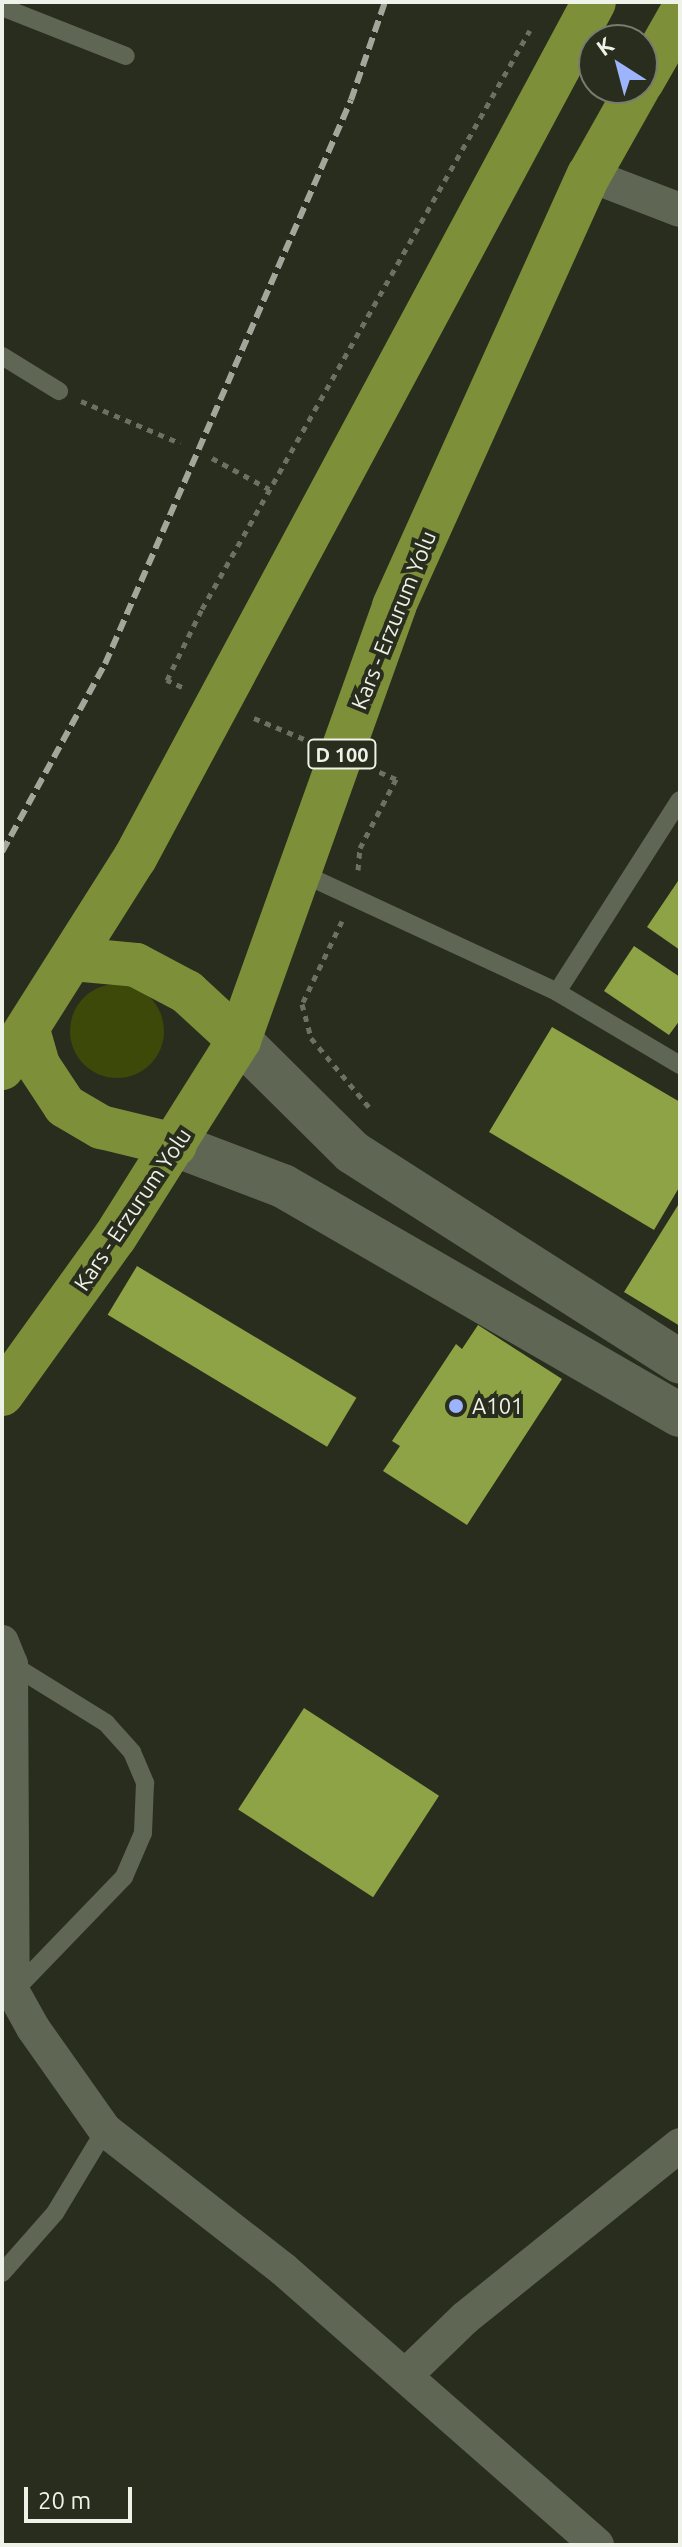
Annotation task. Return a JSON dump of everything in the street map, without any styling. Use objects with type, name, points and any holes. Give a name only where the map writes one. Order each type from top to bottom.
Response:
[{"type":"highway","points":[[2,1068],[135,858],[594,2]]},
{"type":"highway","points":[[658,54],[680,15]]},
{"type":"highway","name":"Kars - Erzurum Yolu","points":[[2,1394],[175,1145],[239,1040],[394,606],[589,175],[629,104]]},
{"type":"highway","points":[[73,959],[136,965],[187,992],[239,1040]]},
{"type":"highway","points":[[28,1030],[38,1065],[65,1106],[101,1127],[175,1145]]},
{"type":"street","points":[[589,175],[680,210]]},
{"type":"street","points":[[239,1040],[352,1152],[680,1362]]},
{"type":"street","points":[[175,1145],[283,1186],[680,1415]]},
{"type":"street","points":[[7,1653],[7,1995],[105,2130],[407,2374],[597,2545]]},
{"type":"street","points":[[407,2374],[465,2318],[675,2157]]},
{"type":"lane","points":[[2,7],[126,56]]},
{"type":"lane","points":[[2,356],[59,391]]},
{"type":"lane","points":[[557,992],[680,800]]},
{"type":"lane","points":[[299,872],[355,895],[557,992],[680,1065]]},
{"type":"lane","points":[[7,1653],[106,1723],[132,1752],[145,1783],[143,1833],[124,1877],[7,1995]]},
{"type":"lane","points":[[2,2273],[55,2213],[105,2130]]},
{"type":"path","points":[[195,693],[167,680],[269,489],[538,16]]},
{"type":"path","points":[[59,391],[180,443]]},
{"type":"path","points":[[212,458],[269,489]]},
{"type":"path","points":[[238,711],[310,742]]},
{"type":"path","points":[[352,1152],[376,1115],[311,1038],[302,1004],[355,895],[360,848],[396,779],[367,766]]},
{"type":"green space","points":[[117,984],[135,987],[150,998],[161,1013],[164,1031],[161,1049],[150,1064],[135,1075],[117,1078],[99,1075],[84,1064],[73,1049],[70,1031],[73,1013],[84,998],[99,987]]},
{"type":"building","points":[[678,881],[680,883],[680,950],[647,927]]},
{"type":"building","points":[[634,946],[680,977],[680,1020],[669,1035],[604,991]]},
{"type":"building","points":[[552,1027],[680,1102],[680,1186],[654,1230],[489,1132]]},
{"type":"building","points":[[680,1202],[680,1326],[624,1292]]},
{"type":"building","points":[[137,1266],[356,1398],[327,1447],[108,1315]]},
{"type":"building","points":[[478,1325],[562,1379],[467,1525],[383,1471],[400,1446],[392,1441],[456,1344],[462,1349]]},
{"type":"building","points":[[304,1708],[439,1796],[373,1897],[238,1809]]},
{"type":"railway","points":[[2,852],[105,664],[351,100],[385,2]]},
{"type":"place","name":"A101","points":[[456,1406]]}]
